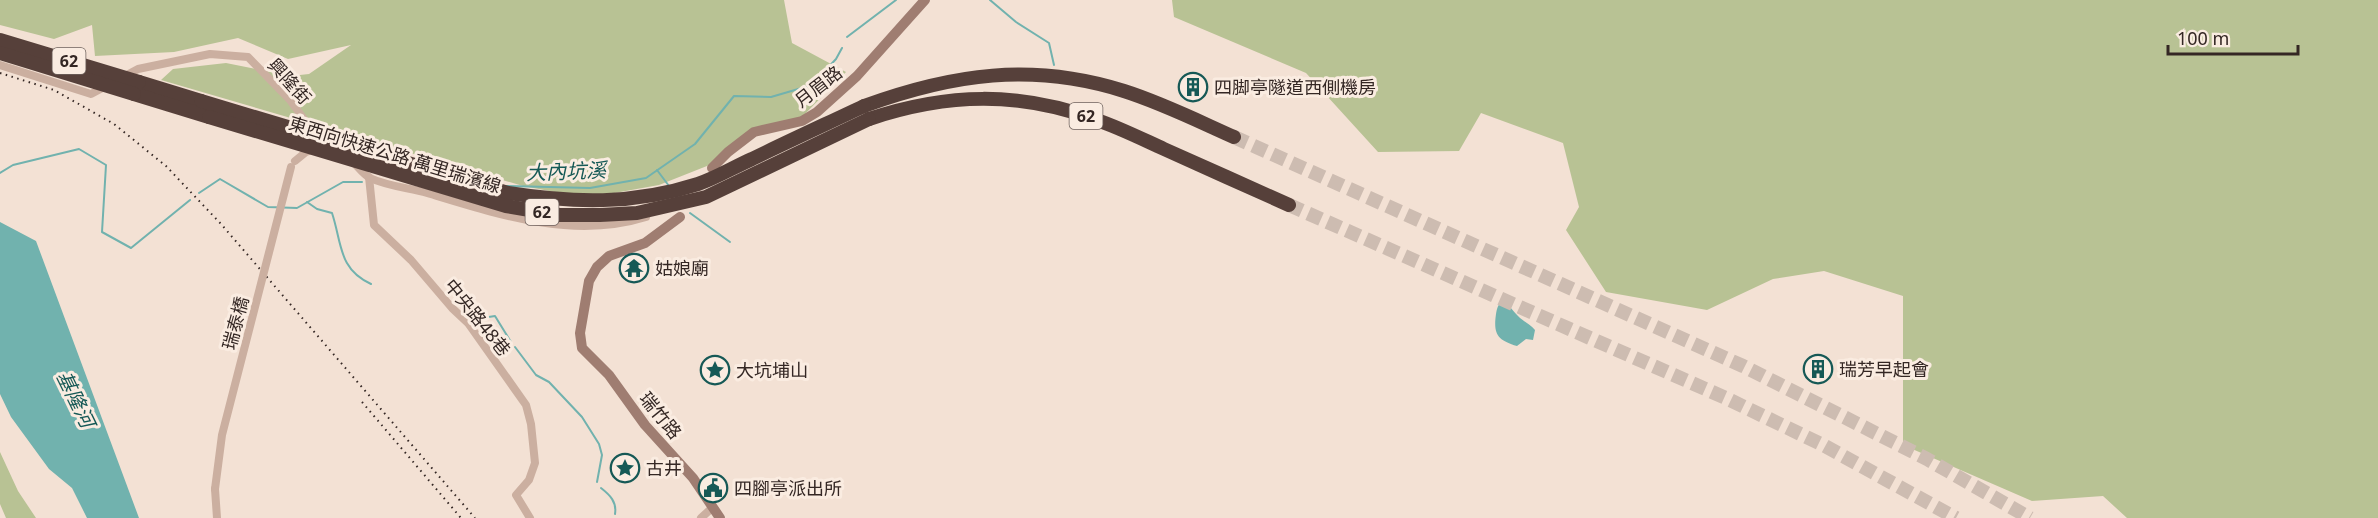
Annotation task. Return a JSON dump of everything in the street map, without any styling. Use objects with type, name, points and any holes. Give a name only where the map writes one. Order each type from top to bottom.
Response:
[{"type":"highway","name":"東西向快速公路 萬里瑞濱線","points":[[0,40],[137,88],[209,117],[506,206],[559,215],[637,213],[706,197],[869,119],[912,106],[965,98],[1032,102],[1098,120],[1289,205]]},
{"type":"highway","name":"東西向快速公路 萬里瑞濱線","points":[[0,53],[137,88],[201,101],[508,193],[559,201],[633,198],[666,193],[700,183],[864,106],[927,85],[970,77],[1016,74],[1050,75],[1085,81],[1124,90],[1234,137]]},
{"type":"street","name":"月眉路","points":[[712,168],[754,132],[802,121],[818,112],[857,76],[925,0]]},
{"type":"street","name":"興隆街","points":[[0,65],[91,94],[138,69],[210,54],[248,57],[290,100],[306,122],[369,177],[477,208],[546,224],[608,225],[682,212]]},
{"type":"street","name":"瑞泰橋","points":[[217,518],[215,489],[222,435],[306,122]]},
{"type":"street","points":[[293,164],[306,152],[322,147],[339,149]]},
{"type":"street","name":"中央路48巷","points":[[369,177],[374,225],[411,260],[452,308],[468,323],[526,405],[531,424],[534,463],[529,480],[516,495],[530,518]]},
{"type":"street","name":"瑞竹路","points":[[682,212],[645,243],[609,256],[597,267],[589,281],[580,333],[582,348],[609,375],[645,425],[693,478],[720,518]]},
{"type":"street","points":[[702,518],[713,507]]},
{"type":"green space","points":[[0,0],[784,0],[792,43],[846,72],[802,117],[753,128],[712,164],[659,185],[609,194],[576,196],[523,186],[161,80],[173,69],[226,63],[291,76],[309,74],[351,45],[288,59],[238,38],[174,52],[95,56],[92,25],[54,39],[0,25]]},
{"type":"green space","points":[[1172,0],[2378,0],[2378,518],[2127,518],[2103,496],[2032,501],[1903,445],[1903,296],[1824,271],[1773,279],[1707,310],[1606,292],[1566,230],[1579,207],[1563,143],[1481,113],[1459,151],[1378,152],[1306,73],[1174,17]]},
{"type":"green space","points":[[0,452],[18,491],[36,518],[6,518],[0,504]]},
{"type":"water","name":"基隆河","points":[[0,222],[36,241],[139,518],[87,518],[72,488],[49,469],[11,417],[0,394]]},
{"type":"water","points":[[1502,301],[1535,330],[1533,340],[1526,339],[1517,346],[1498,336],[1495,327],[1496,314]]},
{"type":"waterway","name":"大內坑溪","points":[[847,37],[896,0]]},
{"type":"waterway","points":[[990,0],[1016,22],[1049,43],[1054,65]]},
{"type":"waterway","name":"大內坑溪","points":[[506,186],[590,188],[646,178],[695,144],[734,96],[771,97],[812,85],[836,59],[842,48]]},
{"type":"waterway","name":"大內坑溪","points":[[0,173],[13,165],[79,149],[106,165],[102,232],[131,248],[190,200]]},
{"type":"waterway","points":[[657,170],[669,186]]},
{"type":"waterway","name":"大內坑溪","points":[[199,193],[220,179],[268,207],[297,208],[343,182],[362,182]]},
{"type":"waterway","points":[[307,202],[317,209],[332,213],[347,263],[352,271],[371,284]]},
{"type":"waterway","points":[[690,213],[730,242]]},
{"type":"waterway","points":[[476,319],[495,316],[511,342]]},
{"type":"waterway","points":[[515,347],[536,375],[549,382],[582,417],[599,444],[602,455],[597,482]]},
{"type":"waterway","points":[[601,488],[612,499],[615,514]]},
{"type":"tunnel","points":[[1234,137],[1743,366],[1927,459],[2030,518]]},
{"type":"tunnel","points":[[1289,205],[1728,399],[1823,445],[1956,518]]},
{"type":"railway","points":[[0,73],[54,90],[114,124],[166,166],[221,224],[475,518]]},
{"type":"railway","points":[[362,402],[461,518]]},
{"type":"place","name":"四脚亭隧道西側機房","points":[[1193,87]]},
{"type":"place","name":"姑娘廟","points":[[634,268]]},
{"type":"place","name":"瑞芳早起會","points":[[1818,369]]},
{"type":"place","name":"大坑埔山","points":[[715,370]]},
{"type":"place","name":"古井","points":[[625,468]]},
{"type":"place","name":"四腳亭派出所","points":[[713,488]]}]
